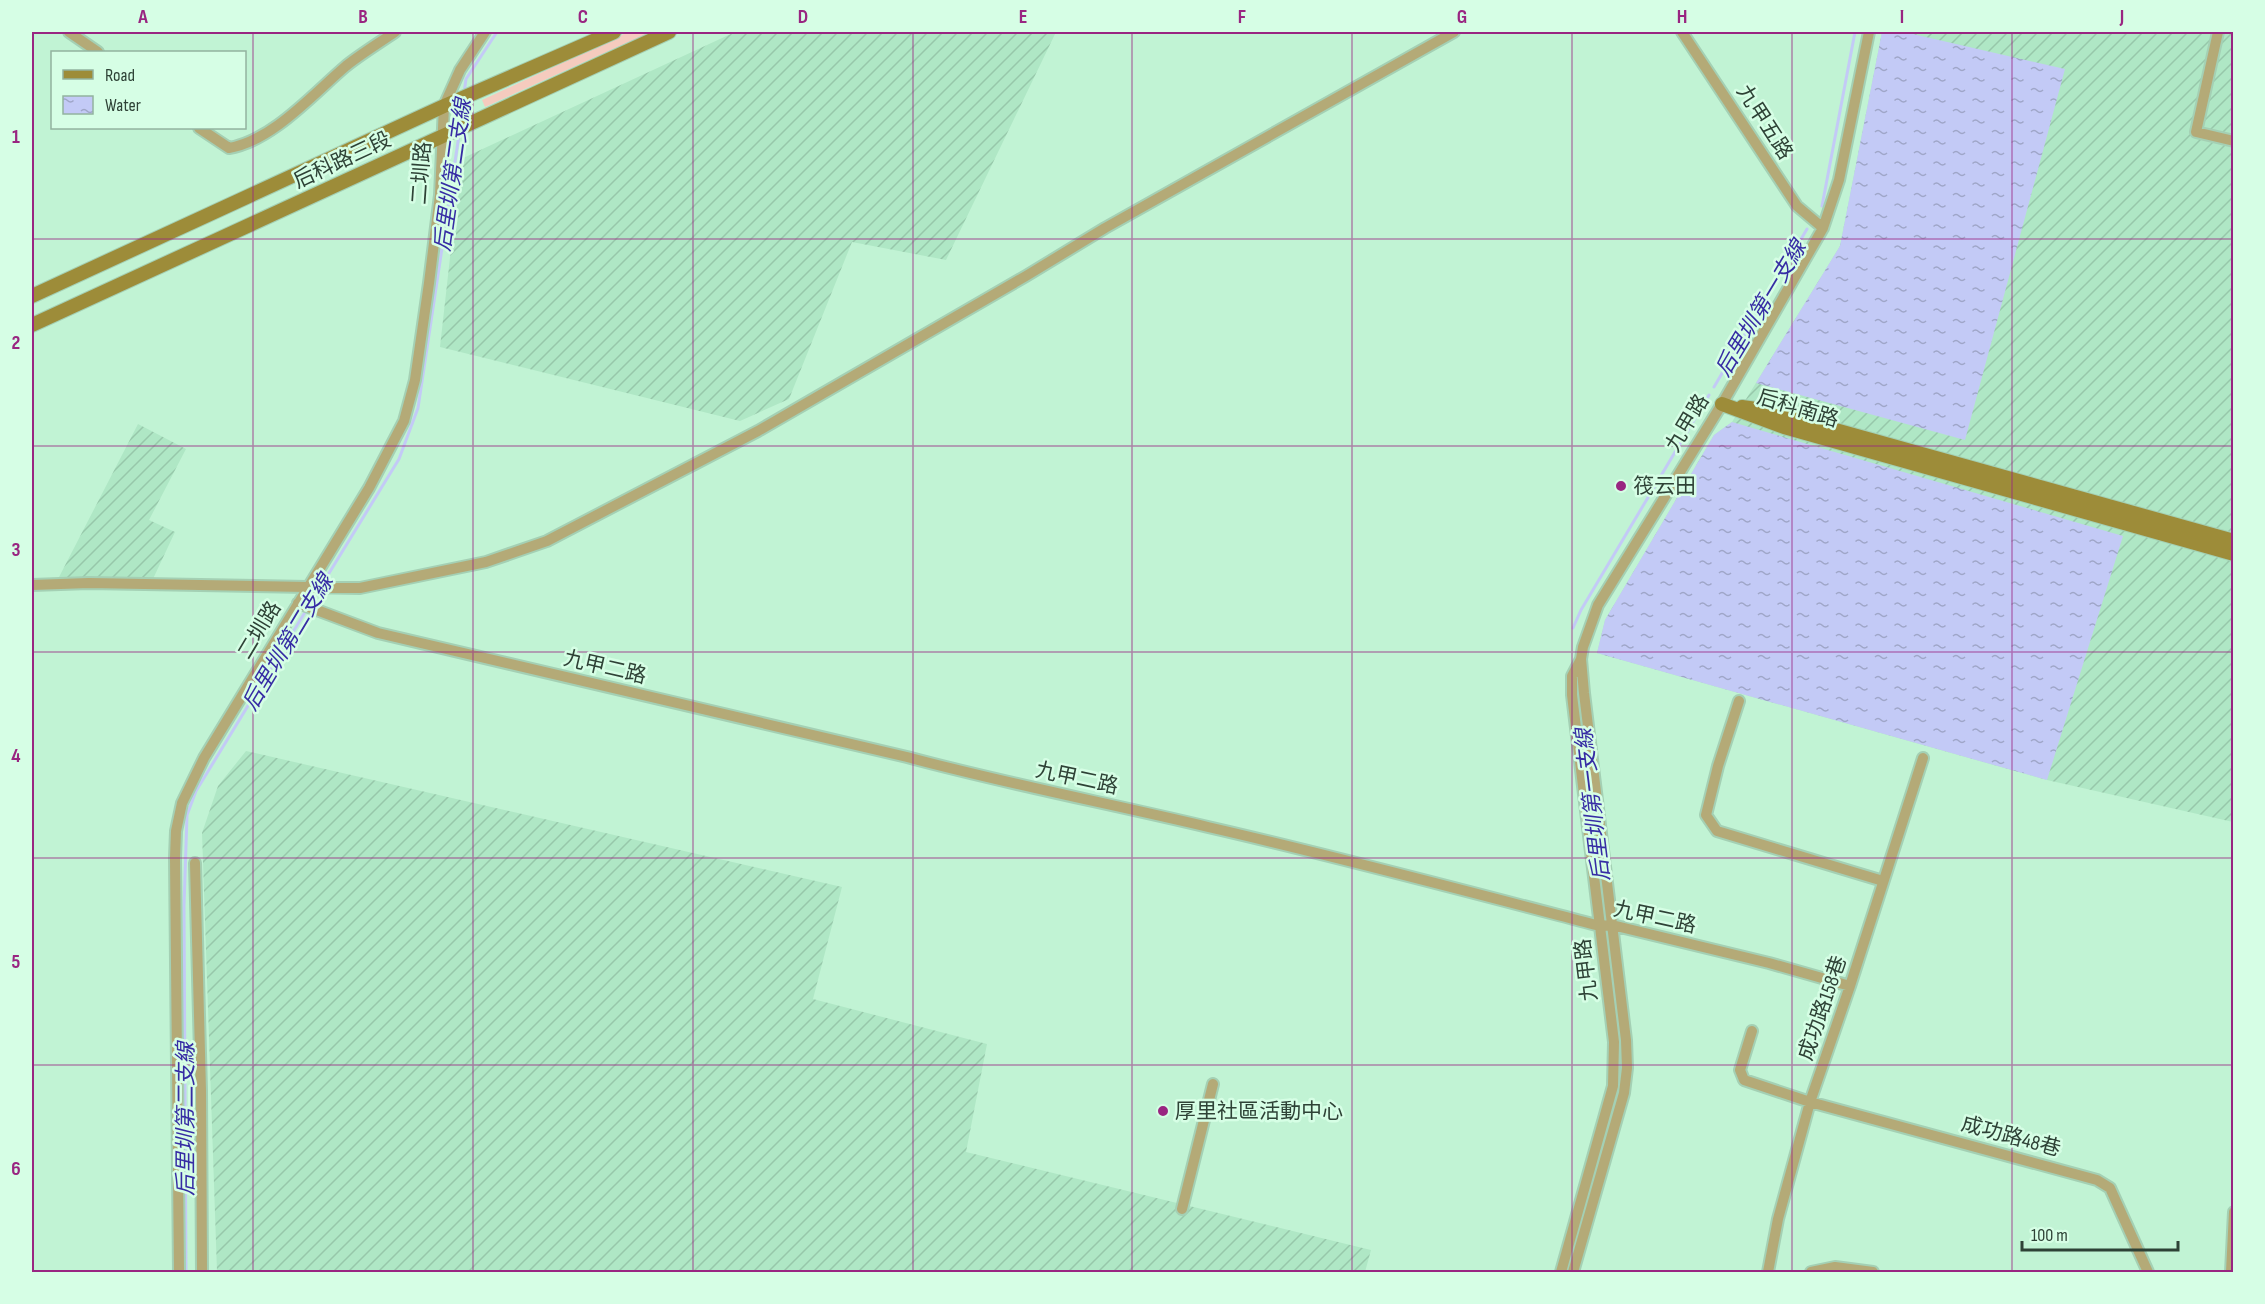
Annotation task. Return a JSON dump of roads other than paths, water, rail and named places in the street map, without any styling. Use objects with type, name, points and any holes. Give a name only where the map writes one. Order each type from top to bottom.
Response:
[{"type":"street","points":[[69,32],[97,51]]},
{"type":"street","points":[[200,129],[229,148],[244,145],[284,120],[348,65],[395,32]]},
{"type":"street","name":"二圳路","points":[[179,1272],[176,831],[182,803],[204,758],[369,489],[404,421],[415,380],[440,195],[444,106],[460,70],[485,32]]},
{"type":"street","name":"后科路三段","points":[[32,296],[444,106],[614,32]]},
{"type":"street","name":"后科路三段","points":[[32,325],[669,32]]},
{"type":"street","points":[[32,585],[89,583],[360,588],[486,562],[547,541],[758,431],[1105,228],[1454,32]]},
{"type":"street","name":"九甲五路","points":[[1682,32],[1797,206],[1823,228]]},
{"type":"street","name":"九甲路","points":[[1561,1272],[1613,1086],[1614,1042],[1572,695],[1572,676],[1581,659],[1587,632],[1598,605],[1722,404],[1823,228],[1839,180],[1869,32]]},
{"type":"street","points":[[2218,32],[2196,132],[2234,141]]},
{"type":"street","name":"后科南路","points":[[1722,404],[1784,427],[2143,523],[2234,542]]},
{"type":"street","name":"后科南路","points":[[2143,523],[2234,554]]},
{"type":"street","name":"九甲二路","points":[[298,603],[378,633],[907,757],[991,780],[1138,810],[1307,850],[1600,926],[1612,926],[1769,963],[1851,986]]},
{"type":"street","name":"九甲路","points":[[1573,1272],[1612,1140],[1624,1093],[1627,1068],[1581,659]]},
{"type":"street","points":[[1739,700],[1718,766],[1706,815],[1717,831],[1883,881]]},
{"type":"street","name":"成功路158巷","points":[[1768,1272],[1778,1219],[1810,1102],[1851,986],[1923,758]]},
{"type":"street","points":[[195,863],[201,1091],[202,1272]]},
{"type":"street","name":"成功路48巷","points":[[1752,1031],[1740,1070],[1744,1080],[1810,1102],[2097,1180],[2110,1188],[2148,1272]]},
{"type":"street","points":[[1182,1209],[1214,1084]]},
{"type":"street","points":[[2231,1272],[2234,1212]]},
{"type":"street","points":[[1811,1272],[1835,1267],[1872,1272]]},
{"type":"water","points":[[1882,32],[1904,32],[2065,69],[1965,440],[1756,383],[1840,246]]},
{"type":"water","points":[[1732,422],[2123,536],[2047,780],[1597,653],[1605,620],[1714,435]]},
{"type":"waterway","name":"后里圳第二支線","points":[[464,93],[466,79],[497,32]]},
{"type":"waterway","name":"后里圳第一支線","points":[[1822,206],[1855,32]]},
{"type":"waterway","name":"后里圳第二支線","points":[[460,122],[463,102]]},
{"type":"waterway","name":"后里圳第二支線","points":[[323,583],[399,459],[418,408],[459,135]]},
{"type":"waterway","name":"后里圳第一支線","points":[[1714,387],[1807,229]]},
{"type":"waterway","name":"后里圳第一支線","points":[[1573,628],[1581,610],[1709,395]]},
{"type":"waterway","name":"后里圳第二支線","points":[[311,604],[318,591]]},
{"type":"waterway","name":"后里圳第二支線","points":[[186,1272],[184,906],[187,815],[196,791],[307,609]]},
{"type":"waterway","name":"后里圳第一支線","points":[[1580,701],[1604,909]]},
{"type":"waterway","name":"后里圳第一支線","points":[[1600,1156],[1619,1089],[1622,1063],[1608,942]]},
{"type":"waterway","name":"后里圳第一支線","points":[[1573,1250],[1590,1192]]},
{"type":"waterway","name":"后里圳第一支線","points":[[1568,1272],[1571,1260]]},
{"type":"place","name":"筏云田","points":[[1621,486]]},
{"type":"place","name":"厚里社區活動中心","points":[[1163,1111]]}]
